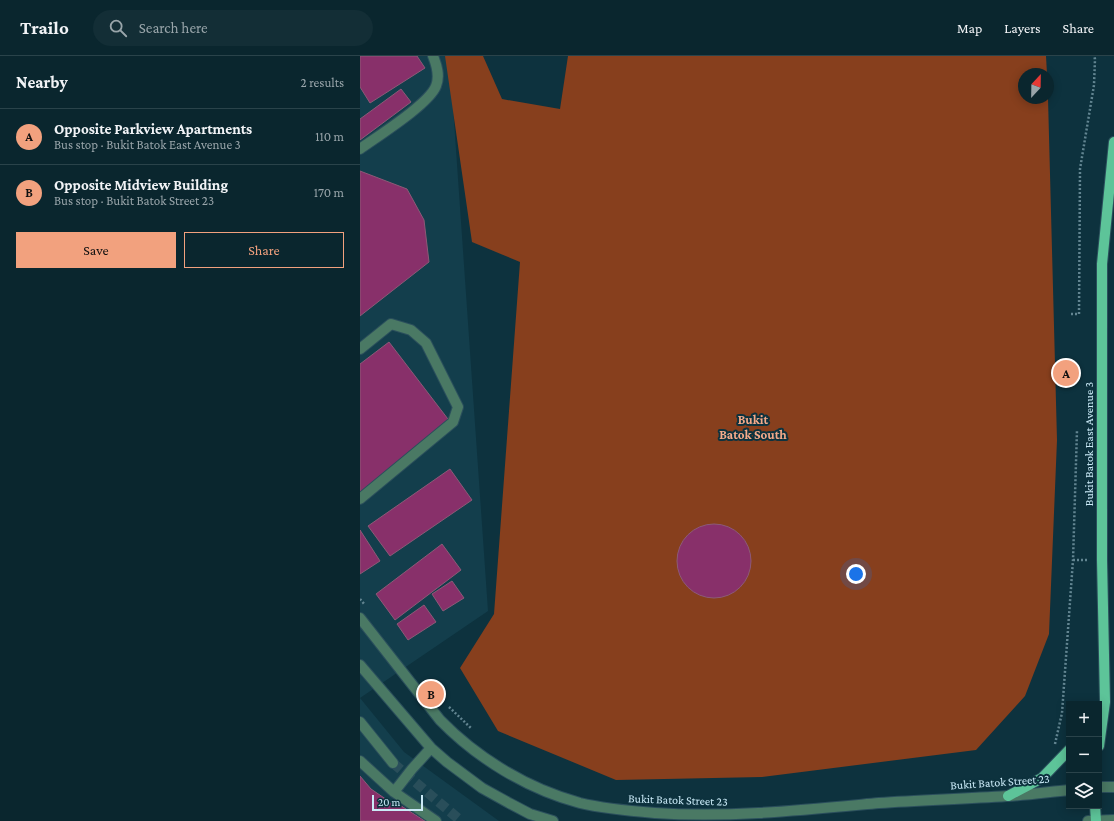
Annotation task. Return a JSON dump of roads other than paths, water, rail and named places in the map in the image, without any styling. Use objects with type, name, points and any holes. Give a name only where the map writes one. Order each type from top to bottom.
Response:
[{"type":"main road","name":"Bukit Batok East Avenue 3","points":[[1102,701],[1102,264],[1114,142]]},
{"type":"main road","points":[[1008,796],[1042,778],[1066,753]]},
{"type":"main road","points":[[1093,821],[1095,809]]},
{"type":"street","points":[[360,149],[425,102],[438,81],[438,66],[433,56]]},
{"type":"street","points":[[360,349],[391,324],[411,330],[426,343],[458,407],[453,422],[360,499]]},
{"type":"street","name":"Bukit Batok Street 23","points":[[360,618],[440,720],[467,745],[495,765],[534,786],[580,803],[630,811],[695,818],[910,801],[1008,796],[1066,790]]},
{"type":"street","points":[[360,665],[431,748],[447,762],[482,788],[529,818],[553,821]]},
{"type":"street","points":[[360,722],[393,763]]},
{"type":"street","points":[[394,792],[431,748]]},
{"type":"street","points":[[360,761],[394,792],[436,821]]},
{"type":"street","points":[[1102,787],[1114,787]]},
{"type":"street","points":[[1093,821],[1114,820]]},
{"type":"tunnel","points":[[393,763],[461,821]]},
{"type":"place","name":"Opposite Parkview Apartments","points":[[1066,373]]},
{"type":"place","name":"Opposite Midview Building","points":[[431,694]]},
{"type":"district","name":"Bukit Batok South","points":[[753,426]]}]
